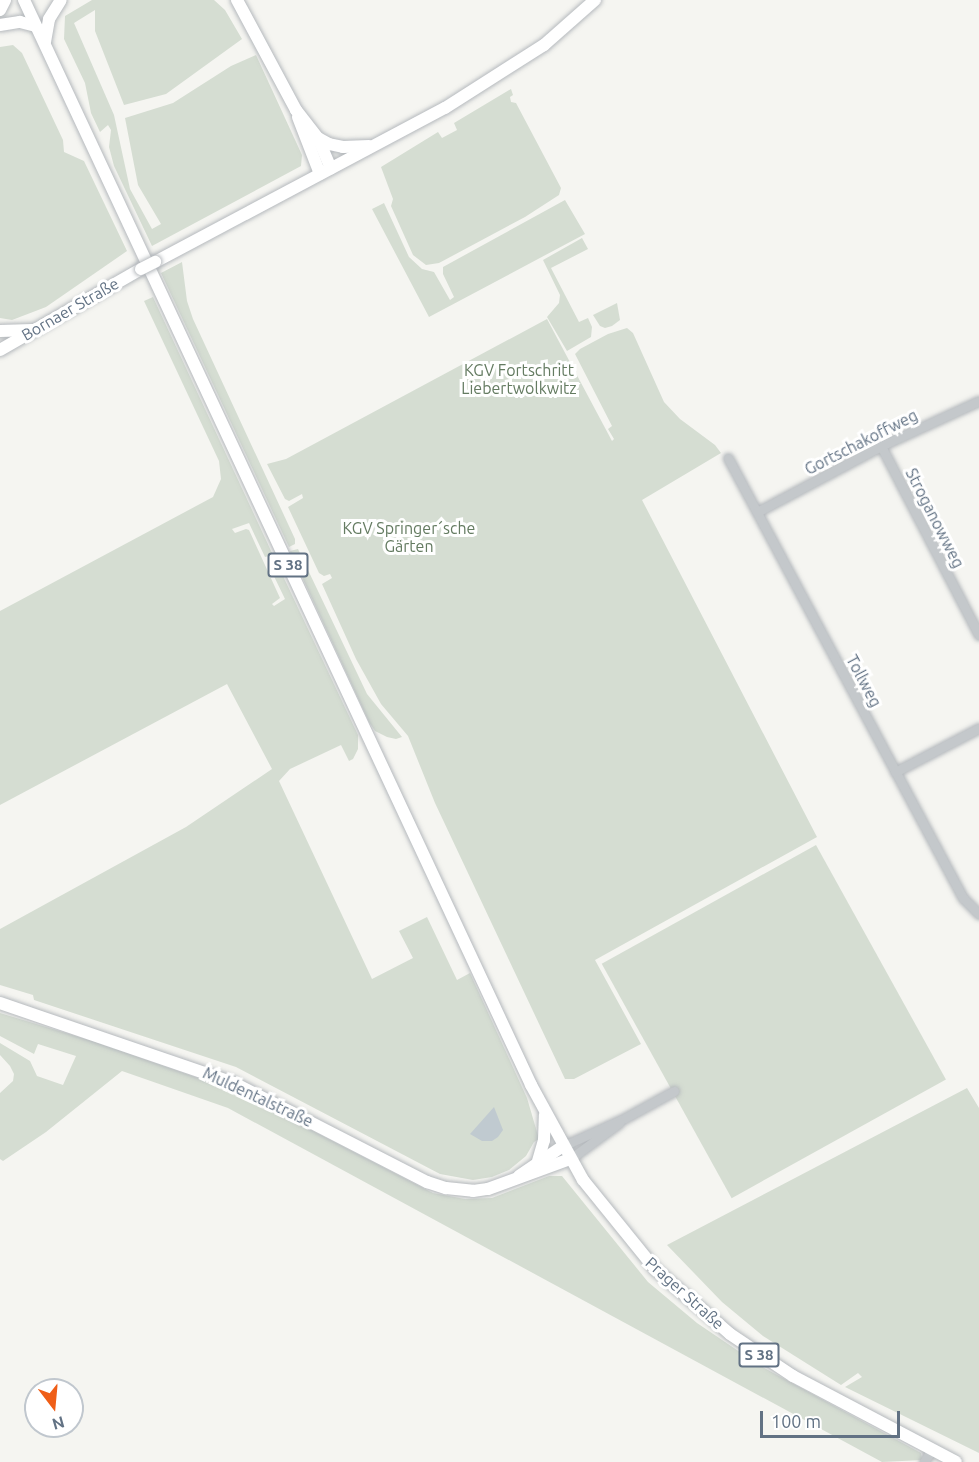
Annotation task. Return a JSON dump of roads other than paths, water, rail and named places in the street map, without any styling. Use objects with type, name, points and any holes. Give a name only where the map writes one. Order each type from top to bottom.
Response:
[{"type":"main road","points":[[0,10],[5,0]]},
{"type":"main road","name":"S 38","points":[[24,0],[546,1114],[570,1159]]},
{"type":"main road","points":[[44,43],[49,19],[61,0]]},
{"type":"main road","points":[[237,0],[296,110],[318,138],[331,168]]},
{"type":"main road","name":"Bornaer Straße","points":[[0,350],[154,261],[445,108],[511,69],[544,45],[595,0]]},
{"type":"main road","points":[[0,26],[20,21],[36,26]]},
{"type":"main road","points":[[296,110],[310,154],[320,174]]},
{"type":"main road","points":[[318,138],[329,144],[343,147],[373,146]]},
{"type":"main road","points":[[0,331],[33,330]]},
{"type":"main road","name":"Muldentalstraße","points":[[0,1003],[234,1083],[427,1182],[459,1191],[473,1191],[511,1182],[570,1159]]},
{"type":"main road","points":[[538,1161],[544,1140],[546,1114]]},
{"type":"main road","name":"Muldentalstraße","points":[[511,1182],[538,1161],[563,1146]]},
{"type":"main road","name":"Prager Straße","points":[[570,1159],[630,1240],[655,1269],[699,1310],[762,1357],[793,1376],[956,1462]]},
{"type":"street","name":"Gortschakoffweg","points":[[757,512],[881,446],[979,401]]},
{"type":"street","name":"Stroganowweg","points":[[881,446],[979,635]]},
{"type":"street","name":"Tollweg","points":[[728,458],[963,898],[979,914]]},
{"type":"street","points":[[895,772],[979,728]]},
{"type":"street","name":"Muldentalstraße","points":[[563,1146],[625,1118],[674,1091]]},
{"type":"street","name":"Muldentalstraße","points":[[570,1159],[625,1118]]},
{"type":"street","points":[[924,1462],[932,1449]]},
{"type":"park label","name":"KGV Fortschritt Liebertwolkwitz","points":[[519,379]]},
{"type":"park label","name":"KGV Springer´sche Gärten","points":[[409,537]]}]
